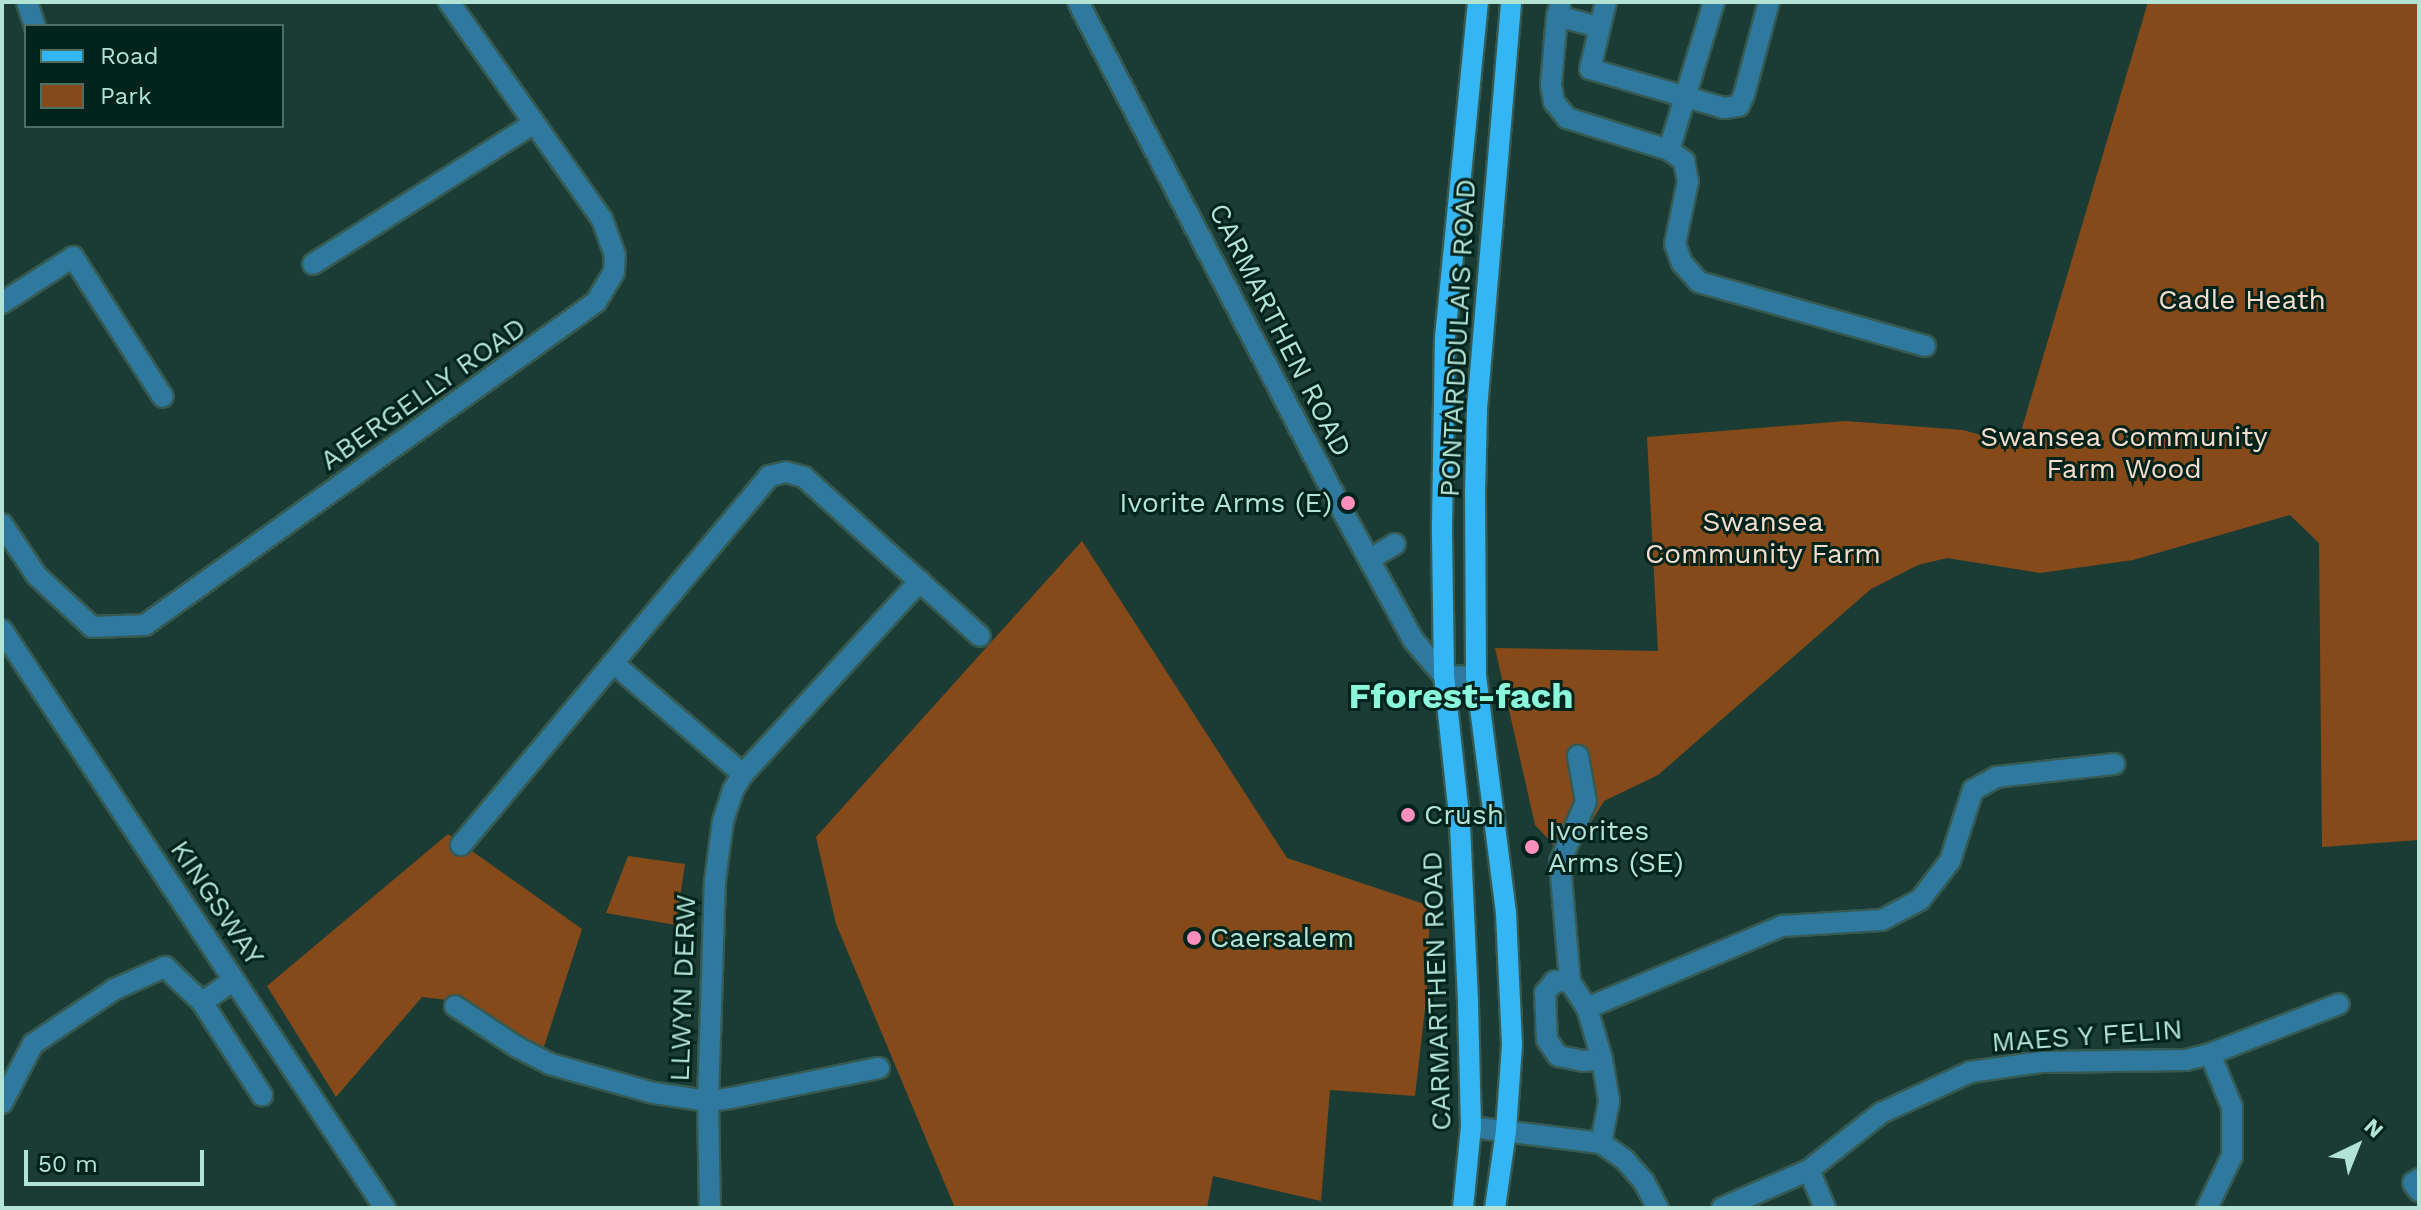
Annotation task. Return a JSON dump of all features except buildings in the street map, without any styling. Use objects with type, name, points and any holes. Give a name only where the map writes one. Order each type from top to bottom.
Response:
[{"type":"main road","name":"PONTARDDULAIS ROAD","points":[[1444,676],[1442,526],[1445,338],[1478,2]]},
{"type":"main road","name":"PONTARDDULAIS ROAD","points":[[1476,677],[1477,409],[1511,2]]},
{"type":"main road","name":"CARMARTHEN ROAD","points":[[1444,676],[1464,884],[1471,1127],[1463,1208]]},
{"type":"main road","points":[[1476,677],[1506,913],[1512,1045],[1506,1131],[1495,1208]]},
{"type":"street","points":[[27,2],[34,24]]},
{"type":"street","name":"ABERGELLY ROAD","points":[[2,524],[37,576],[92,627],[145,625],[574,321],[609,286],[615,255],[602,219],[449,2]]},
{"type":"street","name":"CARMARTHEN ROAD","points":[[1078,2],[1414,641],[1444,676]]},
{"type":"street","points":[[1606,2],[1590,69],[1724,108],[1739,106],[1769,2]]},
{"type":"street","points":[[1669,150],[1714,2]]},
{"type":"street","points":[[1599,27],[1559,9],[1551,85],[1554,102],[1567,118],[1669,150],[1684,161],[1688,181],[1675,244],[1682,263],[1699,282],[1925,346]]},
{"type":"street","points":[[313,264],[534,123]]},
{"type":"street","points":[[2,303],[73,257],[163,397]]},
{"type":"street","points":[[461,845],[769,476],[786,472],[804,477],[980,636]]},
{"type":"street","points":[[1370,559],[1395,544]]},
{"type":"street","name":"LLWYN DERW","points":[[710,1208],[708,1101],[718,846],[733,790],[743,774],[920,581]]},
{"type":"street","name":"KINGSWAY","points":[[2,630],[385,1208]]},
{"type":"street","points":[[613,663],[743,774]]},
{"type":"street","points":[[1444,676],[1476,677]]},
{"type":"street","points":[[1578,756],[1586,802],[1560,862],[1570,982],[1587,1008],[1592,1060],[1609,1101],[1601,1143]]},
{"type":"street","points":[[1587,1008],[1782,926],[1882,920],[1920,900],[1950,861],[1973,790],[1996,777],[2114,764]]},
{"type":"street","points":[[2,1103],[33,1044],[115,989],[165,967],[202,1002],[262,1095]]},
{"type":"street","points":[[202,1002],[234,980]]},
{"type":"street","points":[[1570,982],[1555,981],[1545,993],[1547,1040],[1558,1056],[1592,1060]]},
{"type":"street","name":"MAES Y FELIN","points":[[1722,1208],[1809,1170],[1881,1113],[1970,1072],[2042,1062],[2186,1060],[2210,1054],[2339,1004]]},
{"type":"street","points":[[455,1006],[517,1047],[550,1064],[654,1093],[708,1101],[879,1068]]},
{"type":"street","points":[[2207,1208],[2232,1156],[2232,1107],[2210,1054]]},
{"type":"street","points":[[1471,1127],[1601,1143],[1625,1160],[1644,1182],[1658,1208]]},
{"type":"street","points":[[1809,1170],[1825,1208]]},
{"type":"street","points":[[2419,1179],[2413,1183],[2419,1191]]},
{"type":"green space","points":[[2148,2],[2419,2],[2419,840],[2322,847],[2319,543],[2290,515],[2133,560],[2040,573],[1947,558],[1918,565],[1871,589],[1658,775],[1604,801],[1568,860],[1535,825],[1495,648],[1658,651],[1647,437],[1846,421],[1963,430],[2017,445]]},
{"type":"green space","points":[[1082,541],[1287,858],[1430,906],[1427,992],[1415,1096],[1330,1090],[1321,1201],[1213,1176],[1207,1208],[955,1208],[836,924],[816,837]]},
{"type":"green space","points":[[448,834],[582,929],[541,1056],[447,1000],[422,997],[336,1097],[267,986]]},
{"type":"green space","points":[[628,856],[685,864],[676,925],[606,913]]},
{"type":"place","name":"Ivorite Arms (E)","points":[[1348,503]]},
{"type":"place","name":"Crush","points":[[1408,815]]},
{"type":"place","name":"Ivorites Arms (SE)","points":[[1532,847]]},
{"type":"place","name":"Caersalem","points":[[1194,938]]},
{"type":"district","name":"Fforest-fach","points":[[1461,697]]},
{"type":"park label","name":"Cadle Heath","points":[[2242,300]]},
{"type":"park label","name":"Swansea Community Farm Wood","points":[[2124,453]]},
{"type":"park label","name":"Swansea Community Farm","points":[[1763,538]]}]
